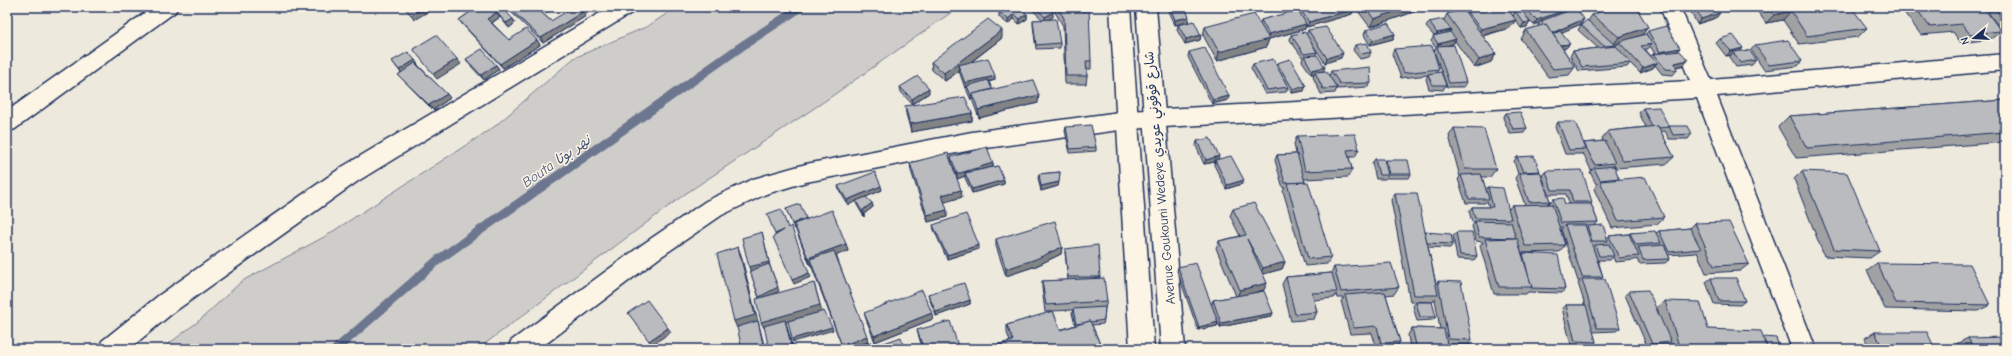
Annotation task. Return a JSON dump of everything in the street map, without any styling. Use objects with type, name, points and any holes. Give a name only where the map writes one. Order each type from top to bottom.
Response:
[{"type":"street","points":[[7,123],[168,7]]},
{"type":"street","points":[[111,349],[166,304],[350,174],[626,7]]},
{"type":"street","name":"Avenue Goukouni Wedeye شارع قوقوني عويدي","points":[[1120,7],[1142,349]]},
{"type":"street","name":"Avenue Goukouni Wedeye شارع قوقوني عويدي","points":[[1146,7],[1173,349]]},
{"type":"street","points":[[1670,7],[1704,89],[1804,349]]},
{"type":"street","points":[[520,349],[651,251],[714,208],[761,186],[806,173],[972,141],[1127,120],[1704,89],[2005,62]]},
{"type":"shaded area","points":[[677,7],[959,7],[825,101],[685,194],[478,349],[162,349],[200,320],[242,281],[324,237],[494,127],[574,58],[648,26]]},
{"type":"building","points":[[404,7],[425,7],[411,15]]},
{"type":"building","points":[[477,7],[504,7],[487,19],[509,40],[526,29],[537,40],[500,64],[459,20]]},
{"type":"building","points":[[508,7],[535,7],[551,21],[574,7],[579,7],[584,11],[541,38]]},
{"type":"building","points":[[1006,7],[1018,7],[1027,14],[1020,19],[1014,14],[1008,19],[999,12]]},
{"type":"building","points":[[1035,7],[1050,7],[1053,12],[1045,17]]},
{"type":"building","points":[[1057,7],[1080,7],[1083,12],[1089,9],[1091,61],[1086,61],[1087,76],[1066,76],[1064,18]]},
{"type":"building","points":[[1170,7],[1185,7],[1189,17],[1175,20]]},
{"type":"building","points":[[1307,7],[1352,7],[1354,9],[1309,22],[1300,9]]},
{"type":"building","points":[[1365,7],[1407,7],[1374,19]]},
{"type":"building","points":[[1463,7],[1506,7],[1516,20],[1481,29]]},
{"type":"building","points":[[1530,7],[1574,7],[1537,20],[1526,9]]},
{"type":"building","points":[[1614,7],[1636,7],[1648,27],[1619,37],[1592,15]]},
{"type":"building","points":[[1695,7],[1714,7],[1720,13],[1701,19]]},
{"type":"building","points":[[1768,7],[1801,7],[1803,9],[1851,7],[1867,28],[1807,36],[1791,11],[1774,15]]},
{"type":"building","points":[[1915,7],[1939,7],[1941,9],[1957,7],[1983,7],[2001,31],[1970,34],[1962,24],[1930,27]]},
{"type":"building","points":[[1994,7],[2005,7],[2005,22]]},
{"type":"building","points":[[1576,8],[1584,19],[1552,33],[1546,24],[1544,25],[1541,21]]},
{"type":"building","points":[[1463,9],[1496,54],[1479,60],[1447,14]]},
{"type":"building","points":[[504,10],[513,19],[506,23],[497,13]]},
{"type":"building","points":[[1298,10],[1306,24],[1269,34],[1261,20]]},
{"type":"building","points":[[1522,10],[1530,22],[1524,23],[1515,11]]},
{"type":"building","points":[[1254,14],[1269,39],[1219,52],[1205,27]]},
{"type":"building","points":[[988,19],[1002,30],[944,73],[931,62]]},
{"type":"building","points":[[1056,19],[1060,43],[1036,45],[1033,20]]},
{"type":"building","points":[[1443,19],[1451,30],[1437,33],[1429,22]]},
{"type":"building","points":[[1587,20],[1615,45],[1604,46],[1581,25]]},
{"type":"building","points":[[1194,21],[1201,35],[1186,39],[1178,25]]},
{"type":"building","points":[[1388,23],[1395,34],[1373,40],[1366,30]]},
{"type":"building","points":[[1546,24],[1575,67],[1553,69],[1526,30]]},
{"type":"building","points":[[1666,26],[1680,48],[1660,52],[1648,31]]},
{"type":"building","points":[[1326,27],[1343,53],[1327,58],[1308,30]]},
{"type":"building","points":[[1560,31],[1570,44],[1560,45],[1553,34]]},
{"type":"building","points":[[1305,32],[1317,52],[1304,54],[1291,35]]},
{"type":"building","points":[[1450,32],[1456,39],[1438,44],[1433,36]]},
{"type":"building","points":[[1646,34],[1652,44],[1641,46],[1657,63],[1643,68],[1619,42]]},
{"type":"building","points":[[436,35],[457,59],[433,74],[413,49]]},
{"type":"building","points":[[1733,35],[1743,48],[1731,51],[1720,39]]},
{"type":"building","points":[[1788,40],[1802,61],[1769,65],[1755,45]]},
{"type":"building","points":[[1367,43],[1371,52],[1362,54],[1355,45]]},
{"type":"building","points":[[1454,45],[1466,82],[1449,83],[1437,46]]},
{"type":"building","points":[[1432,46],[1439,69],[1404,73],[1394,49]]},
{"type":"building","points":[[1616,46],[1631,63],[1582,67],[1573,51]]},
{"type":"building","points":[[1205,48],[1229,96],[1213,100],[1189,52]]},
{"type":"building","points":[[482,49],[496,65],[481,75],[466,59]]},
{"type":"building","points":[[1749,50],[1756,60],[1740,63],[1733,52]]},
{"type":"building","points":[[1680,51],[1688,60],[1675,63],[1677,70],[1666,69],[1653,54]]},
{"type":"building","points":[[408,52],[415,60],[399,70],[392,61]]},
{"type":"building","points":[[1317,55],[1325,67],[1312,70],[1304,56]]},
{"type":"building","points":[[988,58],[995,76],[965,83],[958,65]]},
{"type":"building","points":[[1273,59],[1288,87],[1267,90],[1253,64]]},
{"type":"building","points":[[1290,59],[1306,86],[1293,89],[1277,63]]},
{"type":"building","points":[[415,63],[447,94],[429,105],[398,75]]},
{"type":"building","points":[[1370,67],[1371,83],[1340,84],[1331,71]]},
{"type":"building","points":[[1326,71],[1337,88],[1323,89],[1315,72]]},
{"type":"building","points":[[1441,72],[1446,85],[1432,85],[1428,74]]},
{"type":"building","points":[[918,76],[929,88],[912,99],[900,87]]},
{"type":"building","points":[[988,80],[992,89],[971,95],[967,86]]},
{"type":"building","points":[[1033,80],[1039,95],[978,110],[973,94]]},
{"type":"building","points":[[965,97],[972,113],[910,124],[905,106]]},
{"type":"building","points":[[2005,100],[2005,132],[1807,148],[1789,116]]},
{"type":"building","points":[[1659,107],[1669,127],[1652,127],[1643,108]]},
{"type":"building","points":[[1520,112],[1527,128],[1513,129],[1506,113]]},
{"type":"building","points":[[1558,122],[1575,122],[1586,149],[1569,150]]},
{"type":"building","points":[[1091,125],[1096,147],[1070,149],[1066,127]]},
{"type":"building","points":[[1658,126],[1674,157],[1623,161],[1608,131]]},
{"type":"building","points":[[1669,126],[1688,126],[1692,134],[1673,135]]},
{"type":"building","points":[[1454,128],[1484,129],[1496,169],[1465,169]]},
{"type":"building","points":[[1355,134],[1359,149],[1347,150],[1352,169],[1305,171],[1297,136]]},
{"type":"building","points":[[1210,138],[1219,156],[1206,160],[1197,141]]},
{"type":"building","points":[[1605,141],[1615,163],[1595,165],[1584,143]]},
{"type":"building","points":[[987,147],[993,163],[957,174],[951,157]]},
{"type":"building","points":[[948,153],[961,190],[942,195],[947,210],[927,215],[910,163]]},
{"type":"building","points":[[1297,154],[1305,182],[1285,183],[1277,155]]},
{"type":"building","points":[[1231,156],[1244,180],[1227,185],[1215,160]]},
{"type":"building","points":[[1534,156],[1540,171],[1523,172],[1517,157]]},
{"type":"building","points":[[1375,159],[1384,159],[1388,175],[1379,175]]},
{"type":"building","points":[[1386,160],[1408,160],[1411,174],[1389,174]]},
{"type":"building","points":[[998,166],[1004,180],[972,189],[965,173]]},
{"type":"building","points":[[1614,166],[1619,178],[1600,180],[1594,168]]},
{"type":"building","points":[[1582,170],[1592,202],[1573,202],[1570,190],[1552,190],[1546,171]]},
{"type":"building","points":[[1802,171],[1847,173],[1880,251],[1834,249]]},
{"type":"building","points":[[875,172],[881,186],[847,200],[838,186]]},
{"type":"building","points":[[1060,172],[1059,182],[1041,186],[1039,174]]},
{"type":"building","points":[[1540,172],[1550,201],[1529,202],[1519,173]]},
{"type":"building","points":[[1481,174],[1489,199],[1469,199],[1461,175]]},
{"type":"building","points":[[1645,177],[1664,217],[1618,221],[1600,181]]},
{"type":"building","points":[[1308,182],[1331,257],[1308,259],[1287,183]]},
{"type":"building","points":[[1488,187],[1503,188],[1511,219],[1475,218],[1472,207],[1493,207]]},
{"type":"building","points":[[1395,193],[1417,193],[1438,295],[1414,295]]},
{"type":"building","points":[[866,197],[872,203],[863,210],[863,213],[856,201]]},
{"type":"building","points":[[1563,198],[1565,204],[1591,204],[1598,222],[1561,223],[1553,199]]},
{"type":"building","points":[[1254,203],[1285,262],[1263,268],[1247,239],[1267,283],[1240,290],[1219,241],[1246,235],[1233,209]]},
{"type":"building","points":[[800,204],[806,218],[792,224],[786,209]]},
{"type":"building","points":[[1552,204],[1565,245],[1525,246],[1512,205]]},
{"type":"building","points":[[781,209],[788,228],[791,226],[809,273],[792,280],[773,237],[784,230],[775,234],[767,214]]},
{"type":"building","points":[[832,210],[846,244],[808,258],[794,224]]},
{"type":"building","points":[[966,214],[979,245],[947,255],[933,225]]},
{"type":"building","points":[[1055,221],[1062,247],[1036,259],[1006,269],[996,239]]},
{"type":"building","points":[[1475,221],[1511,222],[1516,238],[1479,237]]},
{"type":"building","points":[[1729,222],[1749,264],[1714,266],[1695,223]]},
{"type":"building","points":[[1565,225],[1585,225],[1603,277],[1582,277]]},
{"type":"building","points":[[1603,225],[1608,241],[1592,241],[1587,226]]},
{"type":"building","points":[[1690,228],[1701,249],[1669,252],[1659,231]]},
{"type":"building","points":[[1655,231],[1661,243],[1636,245],[1630,233]]},
{"type":"building","points":[[762,232],[769,262],[749,267],[742,238]]},
{"type":"building","points":[[1425,232],[1451,234],[1453,244],[1427,243]]},
{"type":"building","points":[[1456,232],[1472,232],[1477,256],[1460,255]]},
{"type":"building","points":[[1629,234],[1639,256],[1619,258],[1609,236]]},
{"type":"building","points":[[1517,238],[1532,287],[1499,287],[1485,239]]},
{"type":"building","points":[[1609,244],[1614,256],[1599,256],[1595,245]]},
{"type":"building","points":[[1098,245],[1100,277],[1068,277],[1065,249]]},
{"type":"building","points":[[1664,245],[1670,259],[1643,260],[1638,247]]},
{"type":"building","points":[[738,247],[755,315],[734,321],[717,254]]},
{"type":"building","points":[[834,251],[867,336],[842,346],[810,259]]},
{"type":"building","points":[[1523,253],[1558,255],[1565,289],[1531,288]]},
{"type":"building","points":[[1196,263],[1218,322],[1199,327],[1178,267]]},
{"type":"building","points":[[1391,263],[1399,287],[1341,292],[1334,267]]},
{"type":"building","points":[[1877,263],[1970,264],[1990,305],[1896,303]]},
{"type":"building","points":[[769,264],[778,287],[759,297],[750,271]]},
{"type":"building","points":[[1332,273],[1337,292],[1312,293],[1317,312],[1295,314],[1286,277]]},
{"type":"building","points":[[1104,278],[1107,301],[1046,305],[1042,281]]},
{"type":"building","points":[[1711,278],[1736,278],[1745,301],[1719,301]]},
{"type":"building","points":[[1582,279],[1605,279],[1620,328],[1597,328]]},
{"type":"building","points":[[1438,281],[1461,282],[1472,340],[1448,339]]},
{"type":"building","points":[[814,283],[820,305],[761,322],[756,299]]},
{"type":"building","points":[[964,283],[970,300],[936,312],[928,294]]},
{"type":"building","points":[[922,290],[932,313],[874,336],[864,313]]},
{"type":"building","points":[[1648,290],[1671,342],[1652,344],[1629,291]]},
{"type":"building","points":[[1264,291],[1273,313],[1221,323],[1213,300]]},
{"type":"building","points":[[1385,292],[1400,342],[1381,343],[1377,326],[1354,328],[1345,295]]},
{"type":"building","points":[[647,300],[668,328],[649,341],[628,313]]},
{"type":"building","points":[[1665,301],[1700,302],[1708,329],[1761,331],[1768,349],[1680,349]]},
{"type":"building","points":[[1416,302],[1432,302],[1436,317],[1420,317]]},
{"type":"building","points":[[1566,305],[1586,305],[1596,342],[1575,341]]},
{"type":"building","points":[[1105,307],[1104,320],[1076,324],[1073,309]]},
{"type":"building","points":[[824,311],[832,327],[792,339],[788,321]]},
{"type":"building","points":[[1053,311],[1060,330],[1090,321],[1102,349],[992,349],[991,347],[1013,341],[1007,325]]},
{"type":"building","points":[[785,320],[792,349],[769,349],[764,326]]},
{"type":"building","points":[[758,321],[764,349],[742,349],[737,327]]},
{"type":"building","points":[[950,321],[959,349],[909,349],[922,344],[917,330]]},
{"type":"building","points":[[1412,328],[1444,329],[1448,349],[1417,349]]},
{"type":"building","points":[[1875,332],[1927,332],[1935,349],[1883,349]]},
{"type":"building","points":[[901,337],[903,345],[896,349],[847,349],[871,342],[876,346]]},
{"type":"building","points":[[1763,337],[1776,338],[1780,349],[1768,349]]},
{"type":"building","points":[[2005,337],[2005,349],[1974,349],[1968,338]]},
{"type":"building","points":[[1452,344],[1492,346],[1493,349],[1453,349]]},
{"type":"building","points":[[1399,346],[1399,349],[1378,349],[1378,348]]},
{"type":"building","points":[[1627,346],[1648,346],[1649,349],[1628,349]]},
{"type":"building","points":[[1362,347],[1363,349],[1350,349]]},
{"type":"waterway","name":"Bouta نهر بوتا","points":[[336,349],[438,260],[742,46],[801,7]]}]
